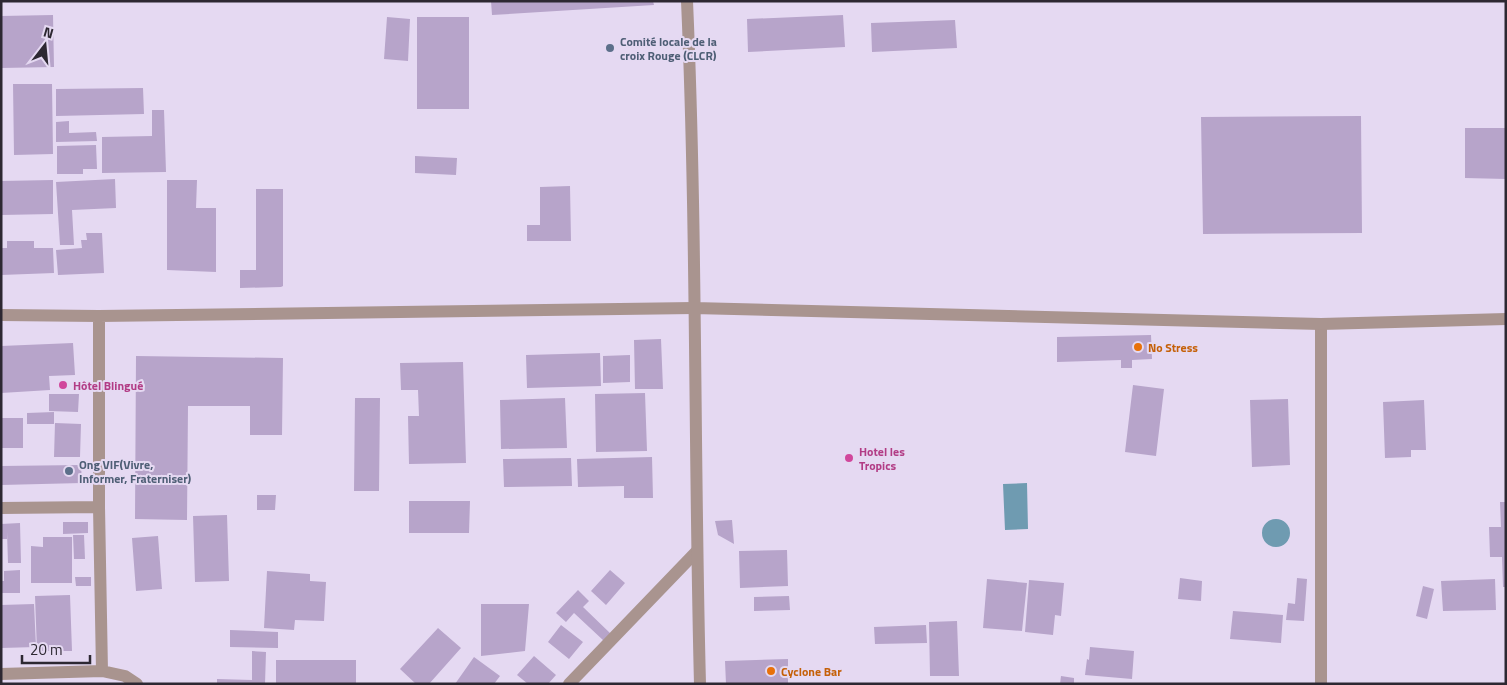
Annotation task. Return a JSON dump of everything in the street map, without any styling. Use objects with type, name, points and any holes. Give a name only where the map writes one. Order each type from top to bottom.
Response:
[{"type":"street","points":[[687,1],[700,684]]},
{"type":"street","points":[[1,315],[99,316],[694,308],[1321,324],[1506,319]]},
{"type":"street","points":[[99,316],[99,507],[102,671]]},
{"type":"street","points":[[1321,324],[1321,684]]},
{"type":"street","points":[[1,508],[99,507]]},
{"type":"street","points":[[569,684],[697,551]]},
{"type":"street","points":[[1,674],[102,671],[125,676],[137,684]]},
{"type":"water","points":[[1027,483],[1028,529],[1005,530],[1003,484]]},
{"type":"water","points":[[1276,519],[1286,523],[1290,533],[1286,543],[1276,547],[1266,543],[1262,533],[1266,523]]},
{"type":"building","points":[[491,1],[653,1],[654,5],[492,15]]},
{"type":"building","points":[[53,15],[54,67],[1,68],[1,16]]},
{"type":"building","points":[[843,15],[845,47],[748,52],[747,19]]},
{"type":"building","points":[[387,17],[410,19],[408,61],[384,59]]},
{"type":"building","points":[[417,17],[469,17],[469,109],[417,109]]},
{"type":"building","points":[[955,20],[957,48],[872,52],[871,23]]},
{"type":"building","points":[[13,84],[52,84],[53,154],[14,155]]},
{"type":"building","points":[[143,88],[144,114],[56,116],[56,89]]},
{"type":"building","points":[[152,110],[164,110],[166,172],[102,173],[102,137],[152,136]]},
{"type":"building","points":[[1361,116],[1362,233],[1203,234],[1201,117]]},
{"type":"building","points":[[69,121],[69,133],[96,132],[97,141],[56,142],[56,122]]},
{"type":"building","points":[[1465,128],[1506,128],[1506,179],[1465,178]]},
{"type":"building","points":[[96,145],[97,169],[83,169],[83,174],[57,174],[57,146]]},
{"type":"building","points":[[415,156],[457,158],[456,175],[415,173]]},
{"type":"building","points":[[115,179],[116,208],[72,210],[74,245],[60,245],[56,182]]},
{"type":"building","points":[[53,180],[53,214],[1,215],[1,181]]},
{"type":"building","points":[[167,180],[197,180],[196,208],[216,208],[216,272],[167,270]]},
{"type":"building","points":[[570,186],[571,241],[527,241],[527,225],[540,225],[540,187]]},
{"type":"building","points":[[256,189],[283,189],[283,286],[281,287],[240,288],[240,270],[256,270]]},
{"type":"building","points":[[86,233],[102,233],[104,273],[58,275],[56,250],[82,248],[81,240],[87,240]]},
{"type":"building","points":[[7,241],[34,241],[34,248],[53,248],[54,273],[1,275],[1,248],[7,248]]},
{"type":"building","points":[[1151,335],[1152,359],[1132,360],[1132,368],[1121,368],[1121,360],[1057,362],[1057,337]]},
{"type":"building","points":[[661,339],[663,389],[635,389],[634,340]]},
{"type":"building","points":[[73,343],[75,375],[49,376],[50,390],[1,393],[1,346]]},
{"type":"building","points":[[600,353],[601,386],[527,388],[526,355]]},
{"type":"building","points":[[630,355],[630,382],[603,383],[603,356]]},
{"type":"building","points":[[136,356],[283,358],[282,435],[250,435],[250,406],[188,406],[187,520],[135,519]]},
{"type":"building","points":[[463,362],[466,463],[409,464],[408,416],[419,416],[418,390],[401,390],[400,363]]},
{"type":"building","points":[[1133,385],[1164,389],[1156,456],[1125,452]]},
{"type":"building","points":[[645,393],[647,451],[596,452],[595,394]]},
{"type":"building","points":[[49,394],[79,394],[78,412],[49,411]]},
{"type":"building","points":[[355,398],[380,398],[379,491],[354,491]]},
{"type":"building","points":[[565,398],[567,448],[501,449],[500,400]]},
{"type":"building","points":[[1288,399],[1290,465],[1252,467],[1250,400]]},
{"type":"building","points":[[1424,400],[1426,450],[1411,450],[1411,457],[1385,458],[1383,402]]},
{"type":"building","points":[[54,412],[54,424],[27,424],[27,413]]},
{"type":"building","points":[[1,418],[23,418],[23,448],[1,448]]},
{"type":"building","points":[[55,423],[81,424],[80,457],[54,457]]},
{"type":"building","points":[[652,457],[653,498],[624,498],[624,486],[578,487],[577,459]]},
{"type":"building","points":[[571,458],[572,486],[504,487],[503,459]]},
{"type":"building","points":[[81,465],[82,483],[1,485],[1,466]]},
{"type":"building","points":[[257,495],[276,495],[275,510],[257,510]]},
{"type":"building","points":[[409,501],[470,501],[469,533],[409,533]]},
{"type":"building","points":[[1500,502],[1506,502],[1506,587],[1503,587],[1502,557],[1490,557],[1489,527],[1501,527]]},
{"type":"building","points":[[227,515],[229,581],[195,582],[193,516]]},
{"type":"building","points":[[732,520],[734,544],[718,535],[715,521]]},
{"type":"building","points":[[63,522],[88,522],[88,533],[63,534]]},
{"type":"building","points":[[20,523],[21,563],[8,563],[7,532],[7,539],[1,539],[1,524]]},
{"type":"building","points":[[73,535],[84,535],[85,559],[74,559]]},
{"type":"building","points":[[158,536],[162,589],[136,591],[132,538]]},
{"type":"building","points":[[43,537],[72,537],[72,583],[31,583],[31,546],[43,547]]},
{"type":"building","points":[[787,550],[788,586],[740,588],[739,551]]},
{"type":"building","points":[[20,570],[20,593],[1,593],[1,581],[4,581],[4,571]]},
{"type":"building","points":[[610,570],[625,583],[606,605],[591,591]]},
{"type":"building","points":[[267,571],[310,574],[310,581],[326,582],[324,621],[295,620],[294,630],[264,628]]},
{"type":"building","points":[[75,577],[91,577],[91,586],[76,586]]},
{"type":"building","points":[[1180,578],[1202,581],[1201,601],[1178,599]]},
{"type":"building","points":[[1297,578],[1307,579],[1304,621],[1286,620],[1288,603],[1295,604]]},
{"type":"building","points":[[987,579],[1027,583],[1022,631],[983,628]]},
{"type":"building","points":[[1495,579],[1496,610],[1443,611],[1441,581]]},
{"type":"building","points":[[1029,580],[1064,583],[1061,616],[1055,615],[1053,635],[1025,632]]},
{"type":"building","points":[[1423,586],[1434,589],[1427,619],[1416,616]]},
{"type":"building","points":[[578,590],[589,601],[583,607],[611,634],[604,641],[574,613],[566,622],[556,613]]},
{"type":"building","points":[[70,595],[72,651],[37,651],[35,596]]},
{"type":"building","points":[[789,596],[790,610],[754,611],[754,597]]},
{"type":"building","points":[[34,604],[36,647],[1,648],[1,605]]},
{"type":"building","points":[[481,604],[529,604],[525,651],[481,656]]},
{"type":"building","points":[[1233,611],[1283,615],[1281,643],[1230,639]]},
{"type":"building","points":[[957,621],[959,676],[930,676],[929,622]]},
{"type":"building","points":[[561,625],[583,642],[569,659],[548,642]]},
{"type":"building","points":[[926,625],[927,643],[875,644],[874,627]]},
{"type":"building","points":[[438,628],[461,648],[429,684],[416,684],[400,669]]},
{"type":"building","points":[[230,630],[278,632],[278,648],[230,647]]},
{"type":"building","points":[[1090,647],[1134,651],[1132,679],[1085,675]]},
{"type":"building","points":[[252,651],[266,652],[265,684],[217,684],[217,679],[252,680]]},
{"type":"building","points":[[534,656],[556,675],[548,684],[528,684],[517,675]]},
{"type":"building","points":[[474,657],[500,676],[494,684],[455,684]]},
{"type":"building","points":[[788,659],[788,684],[726,684],[725,661]]},
{"type":"building","points":[[276,660],[356,660],[356,684],[276,684]]},
{"type":"building","points":[[1061,676],[1074,678],[1074,684],[1060,684]]},
{"type":"place","name":"Comité locale de la croix Rouge (CLCR)","points":[[610,48]]},
{"type":"place","name":"No Stress","points":[[1138,347]]},
{"type":"place","name":"Hôtel Blingué","points":[[63,385]]},
{"type":"place","name":"Hotel les Tropics","points":[[849,458]]},
{"type":"place","name":"Ong VIF(Vivre, Informer, Fraterniser)","points":[[69,471]]},
{"type":"place","name":"Cyclone Bar","points":[[771,671]]}]
